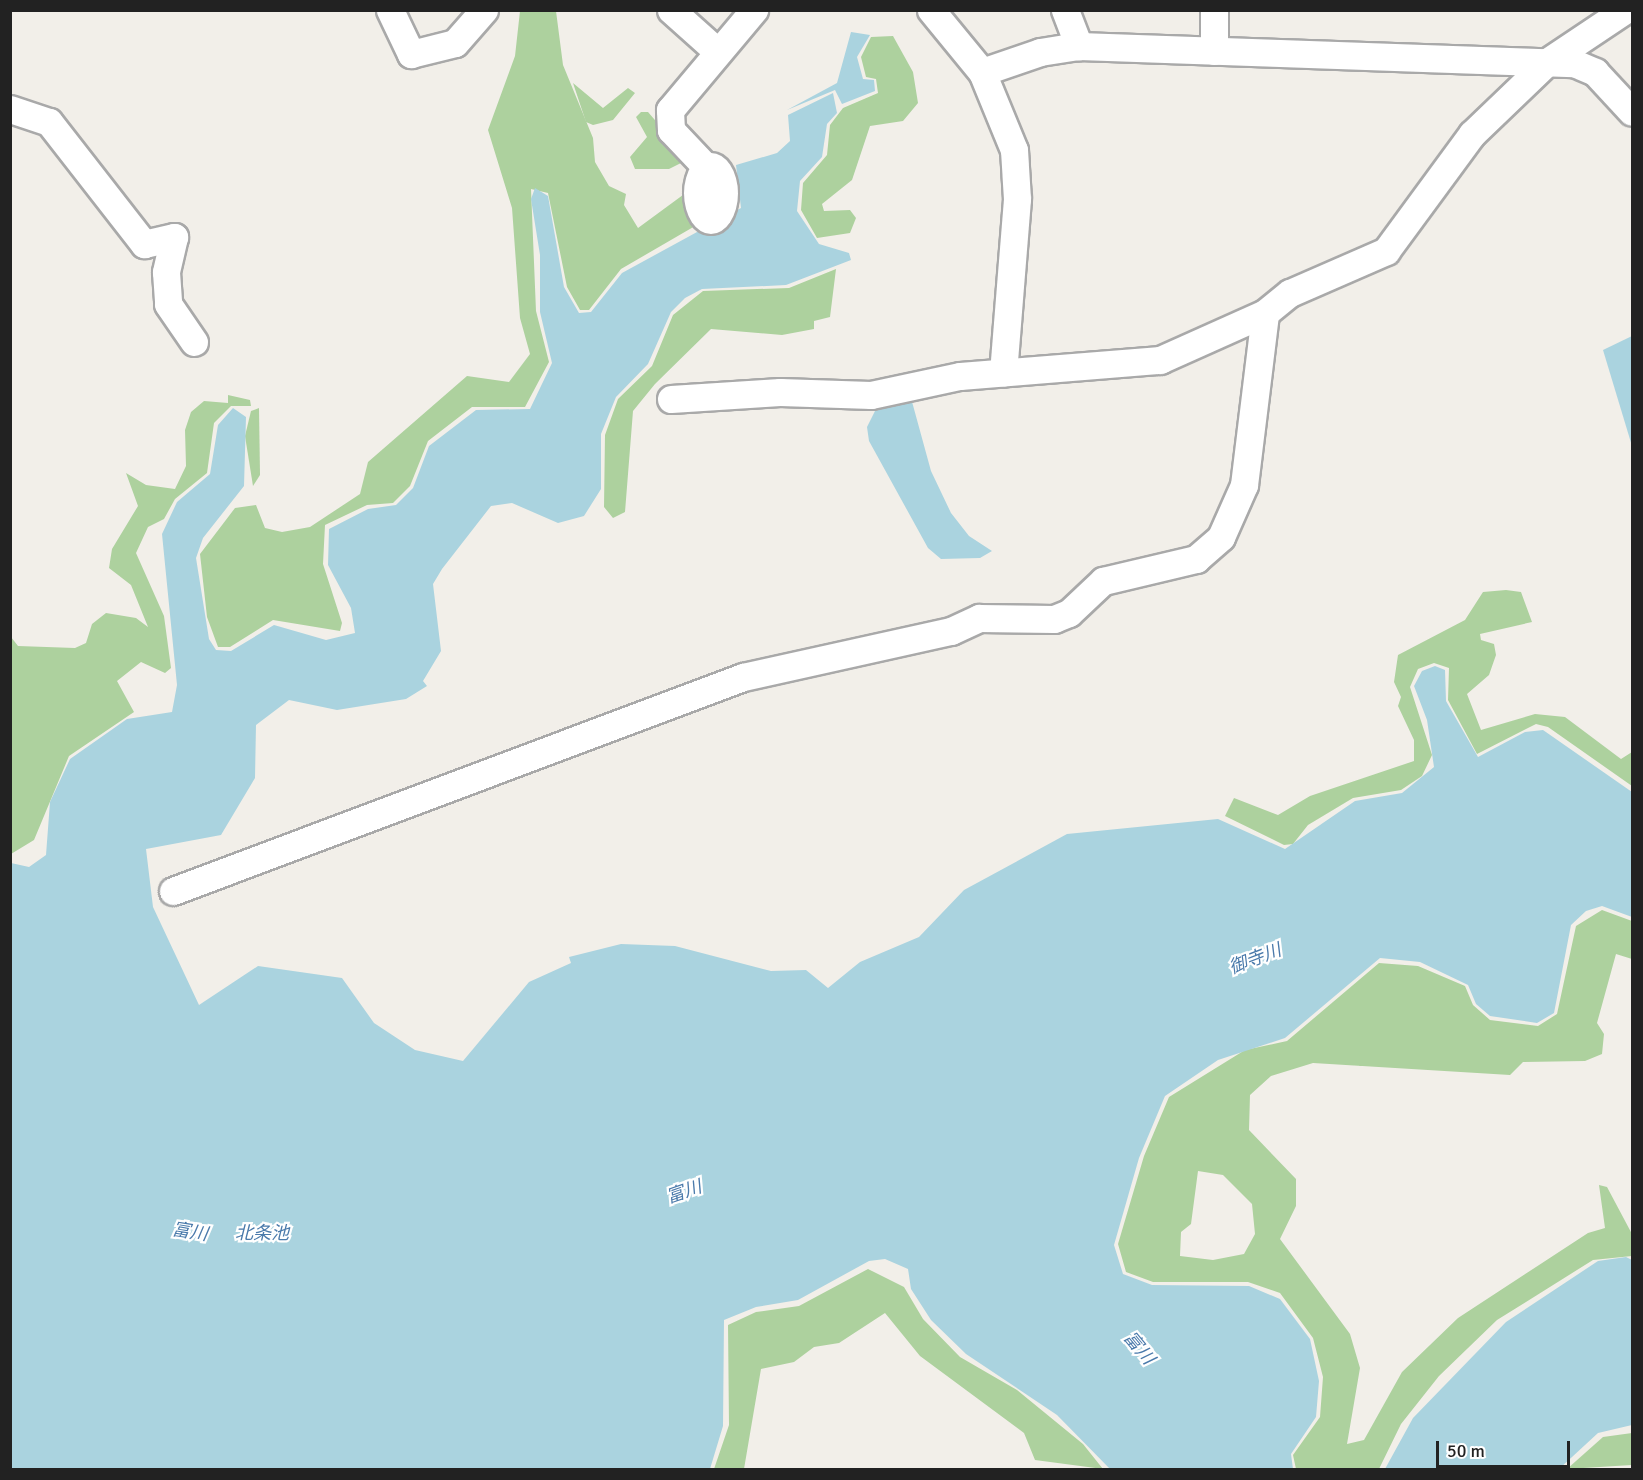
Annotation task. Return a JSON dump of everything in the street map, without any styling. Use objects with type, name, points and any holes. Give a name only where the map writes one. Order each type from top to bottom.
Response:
[{"type":"street","points":[[390,10],[411,54],[455,43],[484,10]]},
{"type":"street","points":[[671,10],[718,52]]},
{"type":"street","points":[[706,167],[671,130],[670,110],[754,10]]},
{"type":"street","points":[[931,10],[982,72],[1014,150],[1017,199],[1003,372]]},
{"type":"street","points":[[1065,10],[1079,46]]},
{"type":"street","points":[[1214,10],[1214,51]]},
{"type":"street","points":[[671,399],[780,392],[871,395],[1003,372],[1160,360],[1265,313],[1290,292],[1386,251],[1472,134],[1547,62],[1604,16]]},
{"type":"street","points":[[982,72],[1040,52],[1079,46],[1574,63],[1595,72],[1632,112]]},
{"type":"street","points":[[10,109],[49,122],[144,244],[174,237],[166,272],[168,304],[194,342]]},
{"type":"street","points":[[173,891],[743,677],[951,631],[979,618],[1054,619],[1069,613],[1103,581],[1196,559],[1221,537],[1244,484],[1265,313]]},
{"type":"green space","points":[[520,11],[556,11],[563,65],[593,138],[595,162],[609,186],[626,194],[624,205],[638,228],[687,192],[712,203],[714,215],[621,269],[589,310],[580,310],[567,287],[548,193],[531,189],[536,311],[549,362],[525,407],[472,407],[428,441],[410,486],[393,503],[367,505],[325,525],[323,564],[342,623],[340,631],[273,620],[230,647],[218,647],[207,617],[200,554],[235,508],[256,505],[265,528],[282,532],[310,527],[360,494],[368,462],[467,376],[509,382],[530,354],[520,318],[512,208],[488,130],[515,56]]},
{"type":"green space","points":[[893,36],[913,72],[918,103],[903,121],[870,126],[852,180],[822,204],[824,211],[850,210],[856,218],[850,233],[817,238],[801,210],[803,183],[827,155],[830,125],[843,108],[878,93],[876,79],[866,77],[861,57],[871,37]]},
{"type":"green space","points":[[573,83],[603,108],[628,88],[635,93],[613,120],[593,125],[586,122]]},
{"type":"green space","points":[[641,112],[648,112],[685,155],[683,162],[669,169],[635,169],[630,157],[647,137],[636,117]]},
{"type":"green space","points":[[836,269],[830,317],[814,321],[814,329],[782,335],[711,329],[655,384],[633,411],[625,512],[613,518],[604,507],[605,435],[618,399],[652,366],[673,315],[703,291],[789,288]]},
{"type":"green space","points":[[228,395],[250,400],[251,406],[231,406],[214,423],[207,473],[175,499],[164,519],[148,527],[136,553],[164,616],[171,668],[165,673],[141,662],[117,681],[134,712],[69,756],[34,840],[11,854],[11,637],[18,646],[75,648],[86,643],[92,624],[106,613],[136,618],[148,627],[131,585],[109,568],[112,549],[138,506],[126,473],[146,485],[175,489],[186,466],[185,430],[191,412],[204,401],[228,403]]},
{"type":"green space","points":[[259,408],[260,475],[253,486],[245,436],[251,411]]},
{"type":"green space","points":[[1506,590],[1521,592],[1532,622],[1480,634],[1481,640],[1494,644],[1496,655],[1489,675],[1467,694],[1481,730],[1535,714],[1565,717],[1621,759],[1632,752],[1632,786],[1548,727],[1536,724],[1477,754],[1448,700],[1449,668],[1434,663],[1418,669],[1410,687],[1432,755],[1422,776],[1401,790],[1353,798],[1308,825],[1293,844],[1284,845],[1225,816],[1234,798],[1278,815],[1310,796],[1414,761],[1414,740],[1398,706],[1401,697],[1394,682],[1398,655],[1465,620],[1483,592]]},
{"type":"green space","points":[[1602,910],[1632,921],[1632,959],[1616,954],[1597,1023],[1604,1034],[1602,1054],[1585,1061],[1523,1062],[1510,1075],[1313,1063],[1271,1076],[1250,1095],[1249,1130],[1296,1179],[1296,1206],[1280,1239],[1350,1334],[1360,1368],[1347,1444],[1364,1440],[1402,1372],[1458,1318],[1588,1233],[1605,1228],[1599,1185],[1607,1187],[1632,1234],[1632,1256],[1593,1260],[1497,1320],[1439,1376],[1401,1424],[1379,1469],[1296,1469],[1293,1455],[1320,1417],[1323,1377],[1313,1338],[1280,1293],[1248,1282],[1153,1282],[1126,1272],[1118,1244],[1144,1156],[1169,1097],[1245,1050],[1287,1041],[1379,963],[1418,966],[1465,986],[1473,1005],[1490,1020],[1538,1026],[1557,1014],[1576,926]],"holes":[[[1198,1171],[1223,1175],[1252,1204],[1255,1234],[1244,1254],[1213,1260],[1180,1256],[1181,1232],[1191,1224]]]},
{"type":"green space","points":[[868,1269],[904,1287],[923,1319],[960,1357],[1017,1390],[1083,1444],[1103,1469],[1035,1460],[1024,1433],[920,1356],[885,1313],[839,1343],[814,1347],[794,1362],[761,1369],[744,1469],[714,1469],[729,1425],[728,1325],[756,1312],[799,1306]]},
{"type":"green space","points":[[1632,1433],[1632,1465],[1567,1469],[1603,1437]]},
{"type":"water","points":[[851,32],[870,35],[857,57],[863,79],[874,80],[875,91],[842,104],[835,90],[787,110],[837,83]]},
{"type":"water","name":"北条池","points":[[833,93],[837,113],[827,124],[822,157],[800,181],[797,211],[819,244],[849,253],[851,260],[786,285],[702,289],[685,298],[671,312],[648,364],[616,397],[601,434],[601,489],[584,516],[558,523],[512,503],[491,506],[442,569],[433,584],[441,651],[423,681],[427,686],[406,699],[337,710],[289,700],[256,725],[255,778],[221,835],[146,849],[153,907],[199,1005],[258,966],[342,978],[374,1023],[415,1050],[463,1061],[529,982],[571,963],[569,957],[621,944],[675,946],[771,971],[806,970],[828,988],[860,962],[919,937],[964,890],[1067,834],[1218,819],[1285,849],[1355,801],[1402,793],[1434,767],[1427,720],[1414,686],[1422,671],[1435,666],[1445,670],[1446,701],[1478,757],[1525,732],[1543,730],[1632,792],[1632,917],[1602,906],[1586,911],[1571,925],[1554,1013],[1537,1023],[1490,1016],[1476,1004],[1468,985],[1420,962],[1380,958],[1285,1038],[1218,1060],[1165,1096],[1139,1158],[1114,1245],[1123,1274],[1152,1285],[1249,1286],[1280,1299],[1310,1339],[1319,1381],[1316,1417],[1291,1454],[1293,1469],[1110,1469],[1057,1415],[966,1354],[931,1320],[911,1289],[908,1269],[885,1259],[869,1261],[798,1300],[756,1307],[724,1320],[723,1426],[710,1469],[11,1469],[11,863],[29,867],[46,855],[50,802],[70,759],[127,719],[172,712],[177,685],[162,534],[177,502],[210,474],[218,425],[233,408],[246,417],[244,486],[203,538],[196,558],[209,639],[216,650],[231,651],[274,625],[326,640],[355,633],[351,608],[328,565],[329,529],[368,509],[396,505],[413,488],[429,446],[476,410],[530,409],[552,363],[540,312],[540,255],[531,199],[535,188],[548,196],[564,287],[579,313],[591,312],[622,273],[741,208],[736,165],[777,153],[790,141],[788,115]]},
{"type":"water","points":[[1632,336],[1632,446],[1603,350]]},
{"type":"water","points":[[911,398],[931,471],[951,513],[969,536],[992,551],[980,558],[941,559],[928,548],[869,441],[867,427],[875,411]]},
{"type":"water","points":[[1626,1257],[1632,1260],[1632,1425],[1598,1433],[1559,1469],[1385,1469],[1413,1418],[1506,1322],[1598,1261]]},
{"type":"water label","name":"御寺川","points":[[1255,959]]},
{"type":"water label","name":"富川","points":[[684,1192]]},
{"type":"water label","name":"富川","points":[[190,1232]]},
{"type":"water label","name":"富川","points":[[1139,1348]]}]
